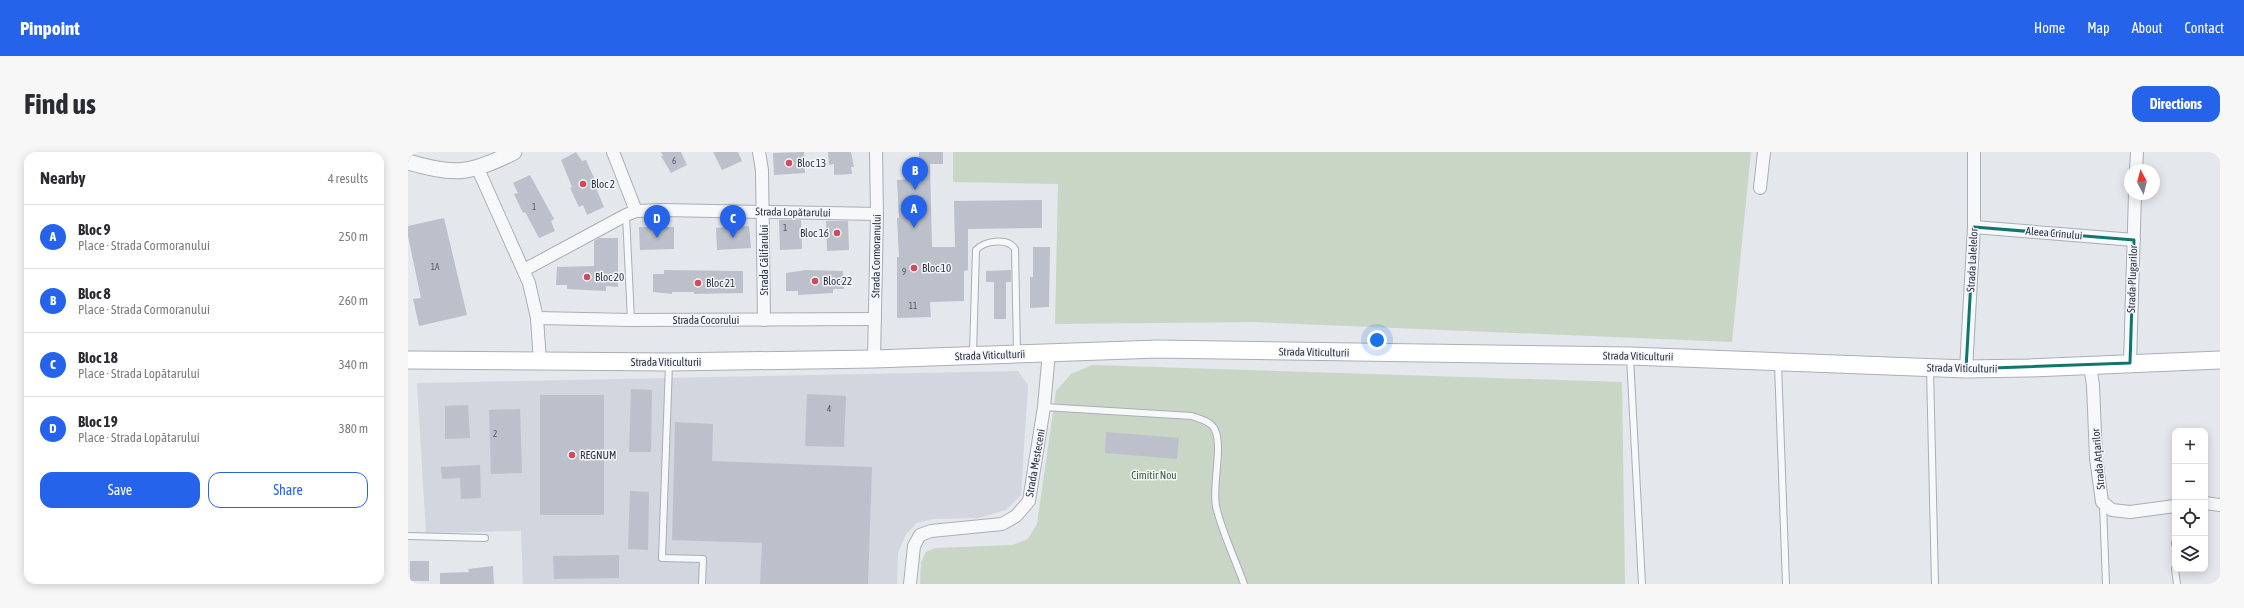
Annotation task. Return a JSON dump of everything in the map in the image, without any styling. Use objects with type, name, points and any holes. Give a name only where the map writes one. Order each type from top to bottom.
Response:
[{"type":"main road","name":"Strada Viticulturii","points":[[408,360],[669,362],[874,359],[1158,349],[1630,356],[1966,368],[2090,366],[2220,360]]},
{"type":"street","points":[[408,162],[436,170],[457,172],[478,168],[514,152]]},
{"type":"street","points":[[613,152],[631,213]]},
{"type":"street","name":"Strada Călifarului","points":[[758,152],[762,170],[764,320]]},
{"type":"street","name":"Strada Cormoranului","points":[[874,359],[877,214],[876,152]]},
{"type":"street","points":[[1760,188],[1764,152]]},
{"type":"street","name":"Strada Lalelelor","points":[[1966,368],[1974,227],[1974,152]]},
{"type":"street","points":[[2136,164],[2137,152]]},
{"type":"street","points":[[478,168],[529,283],[537,318],[540,362]]},
{"type":"street","name":"Strada Plugarilor","points":[[2130,363],[2135,200]]},
{"type":"street","name":"Strada Lopătarului","points":[[524,270],[631,213],[763,211],[877,214]]},
{"type":"street","name":"Aleea Crinului","points":[[1974,227],[2134,240]]},
{"type":"street","name":"Strada Cocorului","points":[[537,318],[631,320],[875,319]]},
{"type":"street","name":"Strada Mesteceni","points":[[910,584],[914,546],[920,535],[931,531],[1002,524],[1016,516],[1029,501],[1044,407],[1049,352]]},
{"type":"street","name":"Strada Arțarilor","points":[[2090,366],[2093,385],[2096,458],[2102,502],[2112,510],[2130,512],[2172,506]]},
{"type":"street","points":[[2208,503],[2220,505]]},
{"type":"lane","points":[[631,213],[631,320]]},
{"type":"lane","points":[[973,355],[976,250],[980,245],[994,242],[1007,243],[1016,249],[1017,354]]},
{"type":"lane","points":[[1630,356],[1642,584]]},
{"type":"lane","points":[[1778,361],[1786,584]]},
{"type":"lane","points":[[669,362],[662,558],[703,560],[702,584]]},
{"type":"lane","points":[[1930,367],[1935,584]]},
{"type":"lane","points":[[1044,407],[1192,416],[1206,421],[1215,430],[1217,445],[1215,491],[1216,507],[1244,584]]},
{"type":"lane","points":[[2102,502],[2106,584]]},
{"type":"lane","points":[[408,536],[485,538]]},
{"type":"lane","points":[[2175,572],[2177,584]]},
{"type":"highlighted area","points":[[1974,227],[2134,240],[2130,363],[1966,369]]},
{"type":"shaded area","points":[[1018,371],[1028,385],[1021,495],[1006,510],[979,518],[933,519],[917,523],[906,534],[898,553],[897,584],[523,584],[521,531],[426,533],[417,383]]},
{"type":"green space","points":[[953,152],[1751,152],[1732,342],[1253,322],[1055,324],[1058,184],[953,182]]},
{"type":"green space","name":"Cimitir Nou","points":[[1092,365],[1622,382],[1625,584],[920,584],[921,562],[926,552],[935,548],[1012,545],[1028,539],[1037,524],[1056,391],[1071,374]]},
{"type":"building","name":"Bloc 2","points":[[576,152],[582,161],[586,160],[595,180],[593,181],[604,207],[587,215],[583,205],[579,207],[570,188],[572,187],[561,160]]},
{"type":"building","points":[[661,152],[681,152],[687,165],[671,173],[661,156],[663,156]]},
{"type":"building","points":[[713,152],[738,152],[742,161],[722,170]]},
{"type":"building","name":"Bloc 13","points":[[804,152],[805,173],[774,175],[773,153]]},
{"type":"building","points":[[828,152],[851,152],[854,167],[851,167],[852,174],[834,175],[834,164],[829,165]]},
{"type":"building","points":[[919,152],[943,152],[943,164],[930,164],[932,247],[955,247],[954,201],[1042,200],[1042,228],[968,229],[968,270],[964,271],[964,301],[930,302],[931,317],[897,318],[897,257],[899,257],[897,218],[899,218],[897,180],[919,179]]},
{"type":"building","points":[[530,175],[554,219],[551,221],[555,231],[539,238],[525,212],[523,213],[514,194],[518,193],[513,183]]},
{"type":"building","points":[[444,218],[467,315],[419,326],[413,299],[421,298],[408,236],[408,226]]},
{"type":"building","points":[[779,220],[801,220],[802,249],[780,250]]},
{"type":"building","name":"Bloc 16","points":[[826,221],[848,221],[849,250],[827,251]]},
{"type":"building","points":[[749,226],[751,248],[717,250],[716,228]]},
{"type":"building","points":[[639,227],[674,227],[674,249],[640,250]]},
{"type":"building","name":"Bloc 20","points":[[599,238],[618,238],[618,287],[606,286],[606,291],[567,289],[567,285],[556,285],[557,267],[594,266],[594,241]]},
{"type":"building","points":[[1033,247],[1050,247],[1049,307],[1030,308],[1030,277],[1033,277]]},
{"type":"building","name":"Bloc 21","points":[[664,270],[743,271],[743,293],[694,294],[694,292],[672,292],[672,294],[653,292],[653,274],[664,274]]},
{"type":"building","name":"Bloc 22","points":[[806,270],[843,271],[844,289],[833,289],[833,293],[798,295],[798,291],[786,291],[786,273]]},
{"type":"building","points":[[1011,270],[1011,282],[1006,282],[1006,319],[994,319],[994,282],[986,282],[986,271]]},
{"type":"building","points":[[631,389],[652,390],[651,452],[629,452]]},
{"type":"building","points":[[807,394],[846,396],[844,447],[805,446]]},
{"type":"building","name":"REGNUM","points":[[540,395],[604,395],[604,515],[540,515]]},
{"type":"building","points":[[468,405],[470,438],[445,439],[445,406]]},
{"type":"building","points":[[520,409],[522,473],[491,474],[489,410]]},
{"type":"building","points":[[675,422],[713,424],[712,461],[872,467],[868,584],[760,584],[762,543],[672,540]]},
{"type":"building","points":[[1106,432],[1179,438],[1177,459],[1105,453]]},
{"type":"building","points":[[480,465],[481,498],[461,499],[460,478],[442,479],[441,467]]},
{"type":"building","points":[[630,491],[649,492],[648,550],[628,549]]},
{"type":"building","points":[[619,555],[619,578],[554,579],[553,556]]},
{"type":"building","points":[[410,561],[429,561],[429,581],[410,581]]},
{"type":"building","points":[[493,566],[494,584],[440,584],[440,573],[469,572],[468,569]]},
{"type":"place","name":"Bloc 13","points":[[789,163]]},
{"type":"place","name":"Bloc 2","points":[[583,184]]},
{"type":"place","name":"Bloc 8","points":[[915,190]]},
{"type":"place","name":"Bloc 9","points":[[914,228]]},
{"type":"place","name":"Bloc 16","points":[[837,233]]},
{"type":"place","name":"Bloc 19","points":[[657,238]]},
{"type":"place","name":"Bloc 18","points":[[733,238]]},
{"type":"place","name":"Bloc 10","points":[[914,268]]},
{"type":"place","name":"Bloc 20","points":[[587,277]]},
{"type":"place","name":"Bloc 22","points":[[815,281]]},
{"type":"place","name":"Bloc 21","points":[[698,283]]},
{"type":"place","name":"REGNUM","points":[[572,455]]}]
